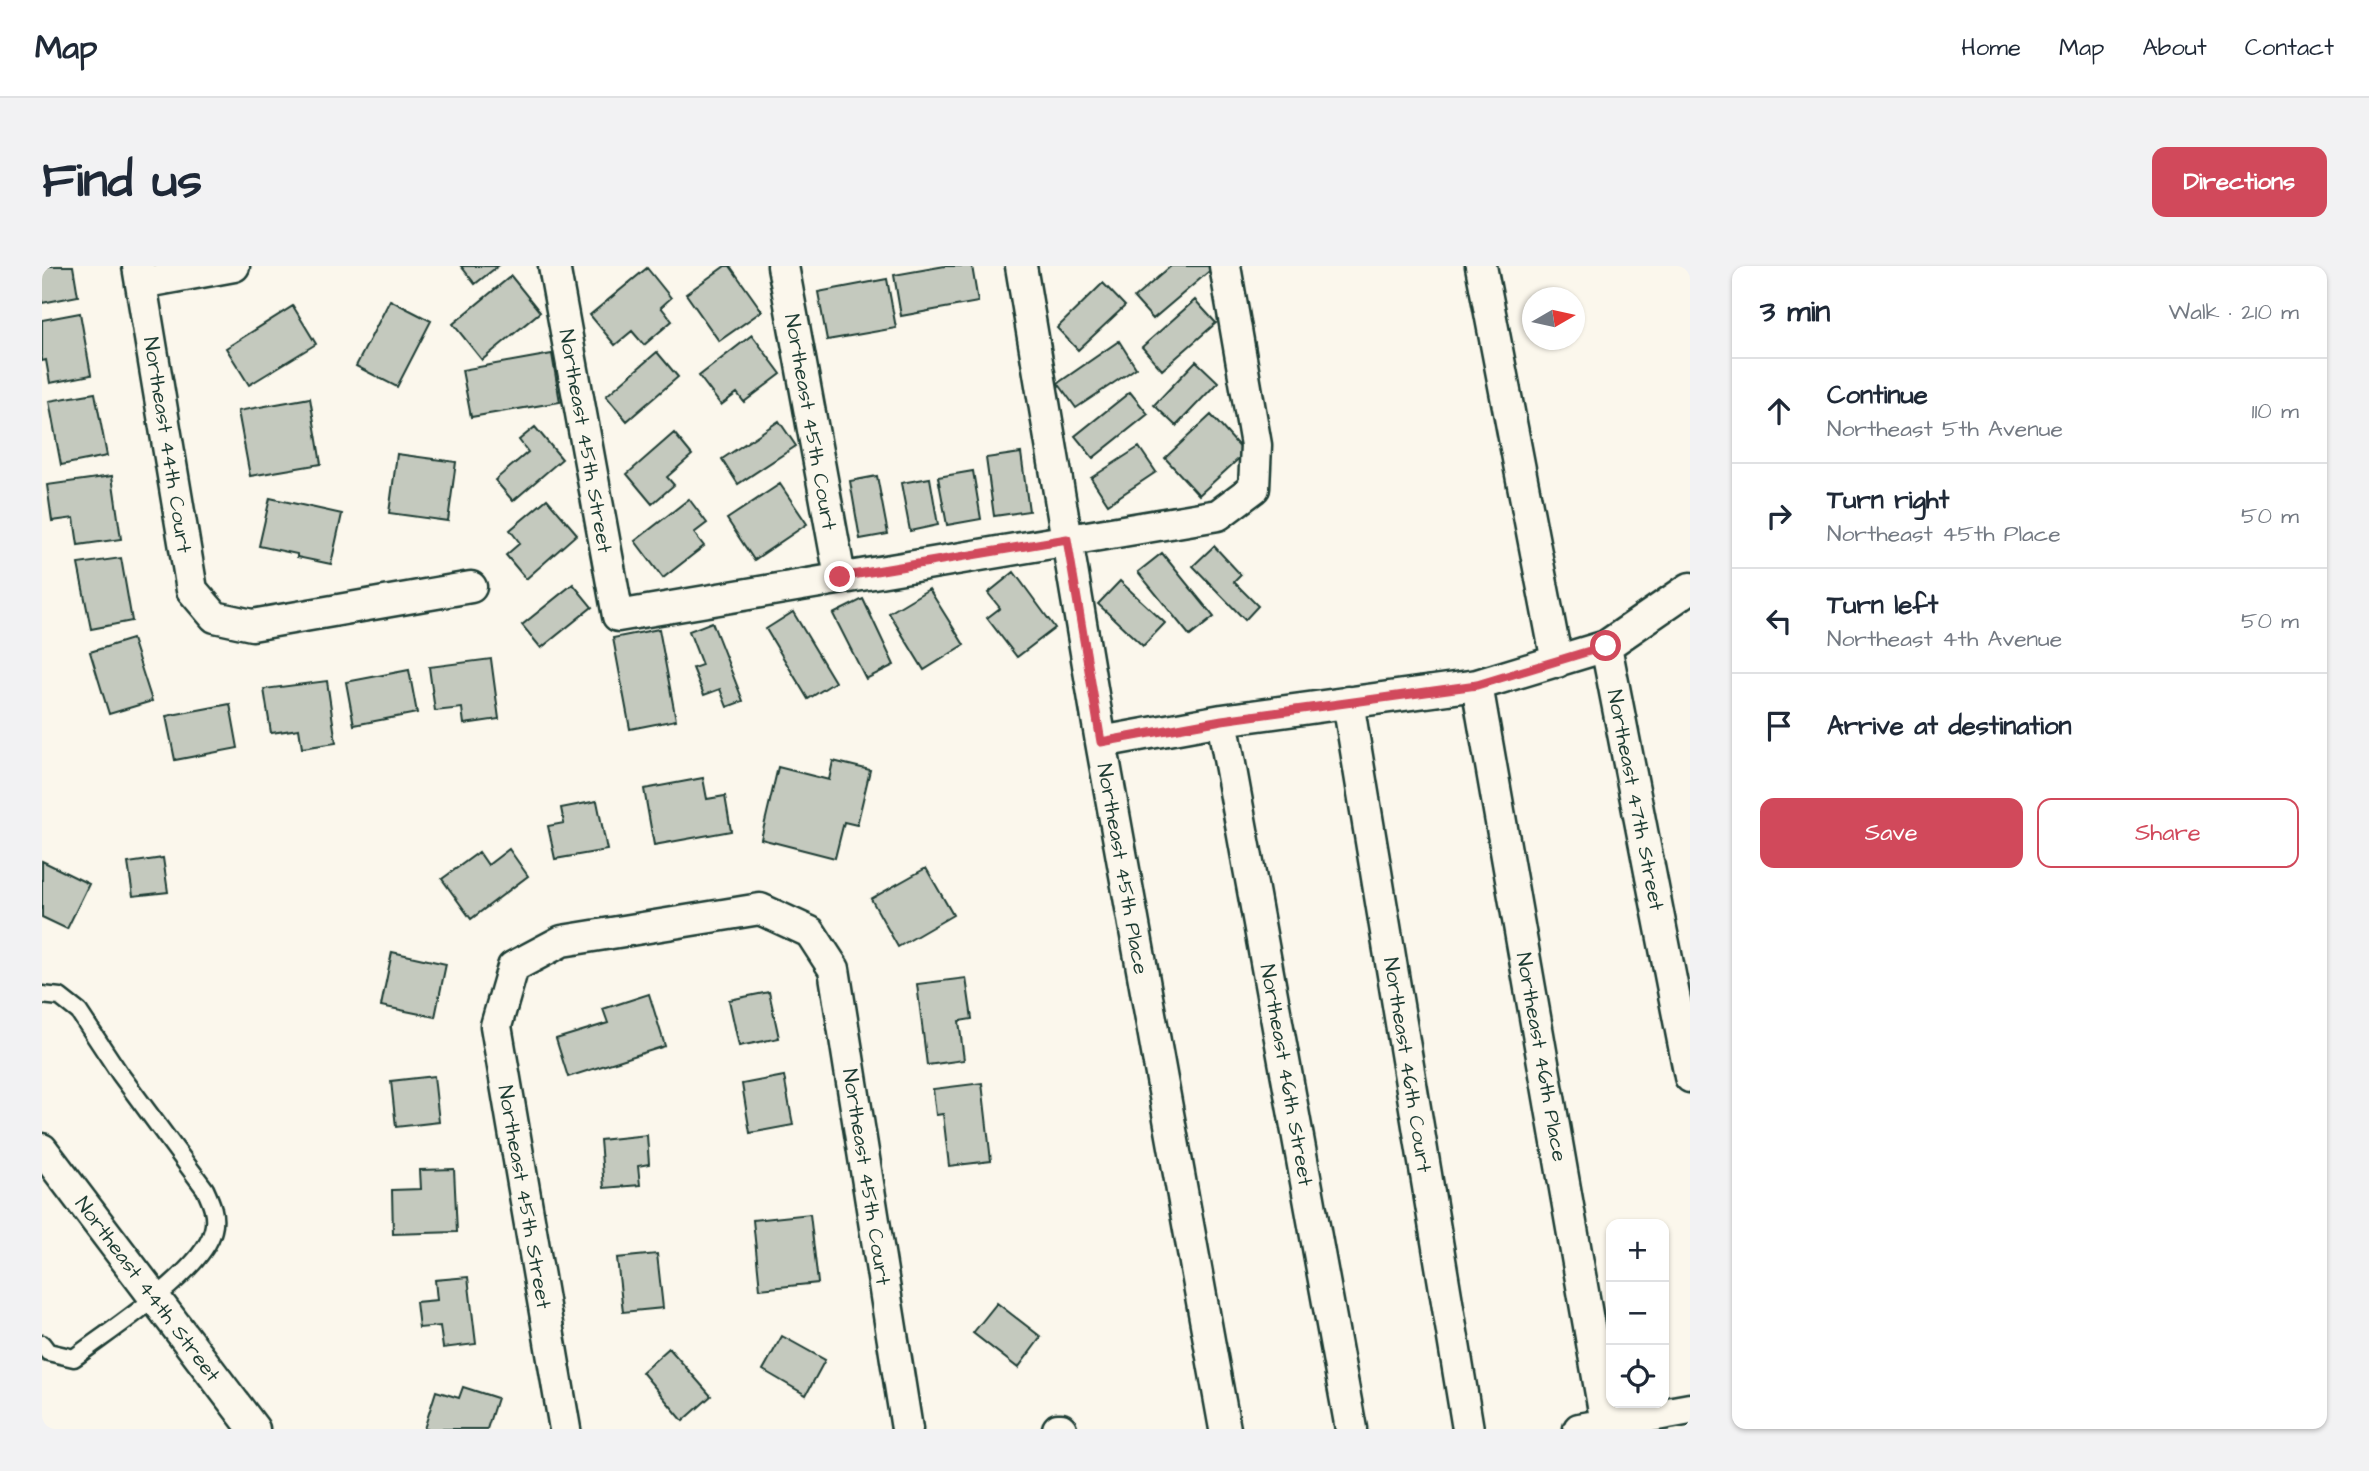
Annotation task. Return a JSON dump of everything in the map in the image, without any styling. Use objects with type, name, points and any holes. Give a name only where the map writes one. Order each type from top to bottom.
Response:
[{"type":"street","points":[[140,275],[234,266]]},
{"type":"street","name":"Northeast 45th Street","points":[[554,266],[618,616],[840,577]]},
{"type":"street","name":"Northeast 45th Court","points":[[783,266],[840,577]]},
{"type":"street","name":"Northeast 45th Place","points":[[1021,266],[1101,742],[1225,1429]]},
{"type":"street","points":[[840,577],[1218,514],[1254,488],[1256,445],[1225,266]]},
{"type":"street","points":[[1481,266],[1557,662]]},
{"type":"street","name":"Northeast 44th Court","points":[[140,275],[192,590],[215,617],[252,625],[471,587]]},
{"type":"street","points":[[1101,742],[1222,720],[1477,685],[1606,646],[1690,588]]},
{"type":"street","name":"Northeast 47th Street","points":[[1606,646],[1690,1077]]},
{"type":"street","name":"Northeast 46th Place","points":[[1477,685],[1597,1427]]},
{"type":"street","name":"Northeast 46th Court","points":[[1348,702],[1468,1429]]},
{"type":"street","name":"Northeast 46th Street","points":[[1222,720],[1352,1429]]},
{"type":"street","name":"Northeast 45th Street","points":[[565,1429],[496,1026],[513,967],[562,940],[760,909],[810,932]]},
{"type":"street","name":"Northeast 45th Court","points":[[810,932],[834,969],[908,1429]]},
{"type":"street","name":"Northeast 44th Street","points":[[45,1160],[156,1297],[254,1429]]},
{"type":"street","points":[[1597,1427],[1690,1409]]},
{"type":"lane","points":[[42,995],[60,997],[79,1012],[120,1074],[205,1189],[214,1207],[214,1229],[203,1254],[156,1297],[74,1358],[48,1352],[42,1343]]},
{"type":"building","points":[[42,266],[73,266],[78,296],[42,303]]},
{"type":"building","points":[[461,266],[498,266],[475,284]]},
{"type":"building","points":[[725,266],[730,266],[762,311],[719,341],[686,294]]},
{"type":"building","points":[[945,266],[972,266],[978,302],[901,316],[894,275]]},
{"type":"building","points":[[1171,266],[1213,268],[1153,319],[1134,298]]},
{"type":"building","points":[[647,268],[671,298],[661,307],[672,321],[644,345],[632,331],[615,345],[590,315]]},
{"type":"building","points":[[511,276],[540,312],[482,360],[453,324]]},
{"type":"building","points":[[887,279],[896,328],[827,340],[818,292]]},
{"type":"building","points":[[1103,283],[1125,306],[1078,350],[1057,328]]},
{"type":"building","points":[[390,300],[431,321],[397,387],[356,366]]},
{"type":"building","points":[[1195,300],[1216,323],[1162,370],[1142,347]]},
{"type":"building","points":[[293,306],[316,344],[249,385],[226,348]]},
{"type":"building","points":[[80,313],[91,375],[50,383],[46,360],[42,361],[42,320]]},
{"type":"building","points":[[752,335],[781,374],[744,402],[737,393],[721,405],[699,376]]},
{"type":"building","points":[[1119,341],[1136,368],[1076,408],[1058,383]]},
{"type":"building","points":[[657,352],[678,377],[627,421],[606,396]]},
{"type":"building","points":[[552,354],[560,402],[471,417],[462,370]]},
{"type":"building","points":[[1196,361],[1218,382],[1176,426],[1154,405]]},
{"type":"building","points":[[1130,392],[1148,414],[1093,458],[1075,436]]},
{"type":"building","points":[[95,393],[107,456],[61,465],[49,401]]},
{"type":"building","points":[[310,398],[321,464],[250,476],[238,411]]},
{"type":"building","points":[[1211,415],[1245,453],[1199,495],[1165,458]]},
{"type":"building","points":[[779,421],[796,446],[738,484],[722,459]]},
{"type":"building","points":[[535,427],[562,459],[513,501],[495,480],[528,452],[519,440]]},
{"type":"building","points":[[674,433],[692,455],[667,477],[674,485],[652,504],[627,474]]},
{"type":"building","points":[[1139,447],[1156,472],[1108,504],[1091,478]]},
{"type":"building","points":[[1021,453],[1029,511],[994,516],[986,458]]},
{"type":"building","points":[[397,454],[456,462],[448,521],[389,513]]},
{"type":"building","points":[[973,471],[981,519],[947,525],[938,477]]},
{"type":"building","points":[[112,476],[121,539],[78,545],[74,518],[52,521],[47,485]]},
{"type":"building","points":[[877,476],[888,534],[860,539],[850,481]]},
{"type":"building","points":[[930,478],[938,525],[910,531],[901,483]]},
{"type":"building","points":[[780,484],[807,524],[754,560],[727,519]]},
{"type":"building","points":[[270,498],[342,514],[331,564],[259,546]]},
{"type":"building","points":[[547,499],[577,534],[526,579],[506,555],[520,543],[510,530]]},
{"type":"building","points":[[689,499],[707,523],[694,533],[704,546],[663,578],[635,541]]},
{"type":"building","points":[[1214,546],[1241,575],[1234,582],[1258,606],[1245,620],[1193,566]]},
{"type":"building","points":[[1162,553],[1214,617],[1190,636],[1138,572]]},
{"type":"building","points":[[121,558],[132,621],[91,629],[78,564]]},
{"type":"building","points":[[1014,572],[1055,628],[1017,657],[987,618],[1000,608],[988,593]]},
{"type":"building","points":[[1120,581],[1165,623],[1143,646],[1098,604]]},
{"type":"building","points":[[573,584],[592,607],[541,648],[522,625]]},
{"type":"building","points":[[929,589],[964,645],[924,670],[889,613]]},
{"type":"building","points":[[863,599],[894,665],[866,679],[833,614]]},
{"type":"building","points":[[793,612],[835,682],[808,699],[766,629]]},
{"type":"building","points":[[712,622],[743,701],[727,707],[720,689],[704,695],[693,668],[702,665],[689,631]]},
{"type":"building","points":[[659,629],[676,720],[630,729],[613,638]]},
{"type":"building","points":[[132,639],[152,701],[109,714],[90,652]]},
{"type":"building","points":[[491,659],[499,719],[464,724],[462,708],[435,711],[429,667]]},
{"type":"building","points":[[409,670],[417,713],[354,725],[346,682]]},
{"type":"building","points":[[327,681],[336,743],[302,748],[299,729],[271,733],[264,689]]},
{"type":"building","points":[[230,704],[238,748],[175,760],[166,716]]},
{"type":"building","points":[[833,761],[870,770],[857,825],[844,822],[835,858],[761,839],[778,767],[829,780]]},
{"type":"building","points":[[703,778],[707,799],[725,796],[731,831],[654,845],[644,789]]},
{"type":"building","points":[[597,801],[607,850],[555,859],[548,826],[564,823],[561,808]]},
{"type":"building","points":[[509,849],[528,876],[471,919],[442,879],[479,852],[488,865]]},
{"type":"building","points":[[163,858],[168,892],[133,896],[128,863]]},
{"type":"building","points":[[42,861],[89,884],[67,929],[42,917]]},
{"type":"building","points":[[926,868],[953,915],[898,947],[871,899]]},
{"type":"building","points":[[392,952],[446,964],[435,1017],[381,1006]]},
{"type":"building","points":[[966,978],[972,1019],[959,1021],[964,1060],[927,1065],[917,984]]},
{"type":"building","points":[[769,992],[779,1038],[739,1046],[729,1000]]},
{"type":"building","points":[[649,994],[665,1046],[568,1077],[556,1039],[608,1023],[603,1009]]},
{"type":"building","points":[[434,1076],[439,1122],[396,1127],[391,1081]]},
{"type":"building","points":[[784,1076],[793,1125],[750,1133],[742,1084]]},
{"type":"building","points":[[982,1083],[991,1161],[949,1166],[943,1114],[936,1115],[933,1089]]},
{"type":"building","points":[[647,1135],[649,1164],[638,1166],[640,1185],[604,1188],[600,1140]]},
{"type":"building","points":[[454,1169],[457,1232],[393,1234],[392,1190],[421,1189],[420,1170]]},
{"type":"building","points":[[810,1214],[818,1283],[760,1289],[753,1220]]},
{"type":"building","points":[[657,1254],[663,1308],[623,1312],[617,1258]]},
{"type":"building","points":[[468,1277],[476,1344],[443,1348],[440,1326],[419,1328],[416,1302],[437,1300],[435,1280]]},
{"type":"building","points":[[997,1303],[1041,1337],[1018,1368],[973,1333]]},
{"type":"building","points":[[782,1336],[825,1360],[806,1395],[763,1370]]},
{"type":"building","points":[[669,1348],[711,1396],[683,1421],[642,1372]]},
{"type":"building","points":[[463,1387],[497,1398],[487,1429],[424,1429],[436,1391],[459,1398]]},
{"type":"route","points":[[840,577],[1067,539],[1101,742],[1222,720],[1477,685],[1606,646]]}]
